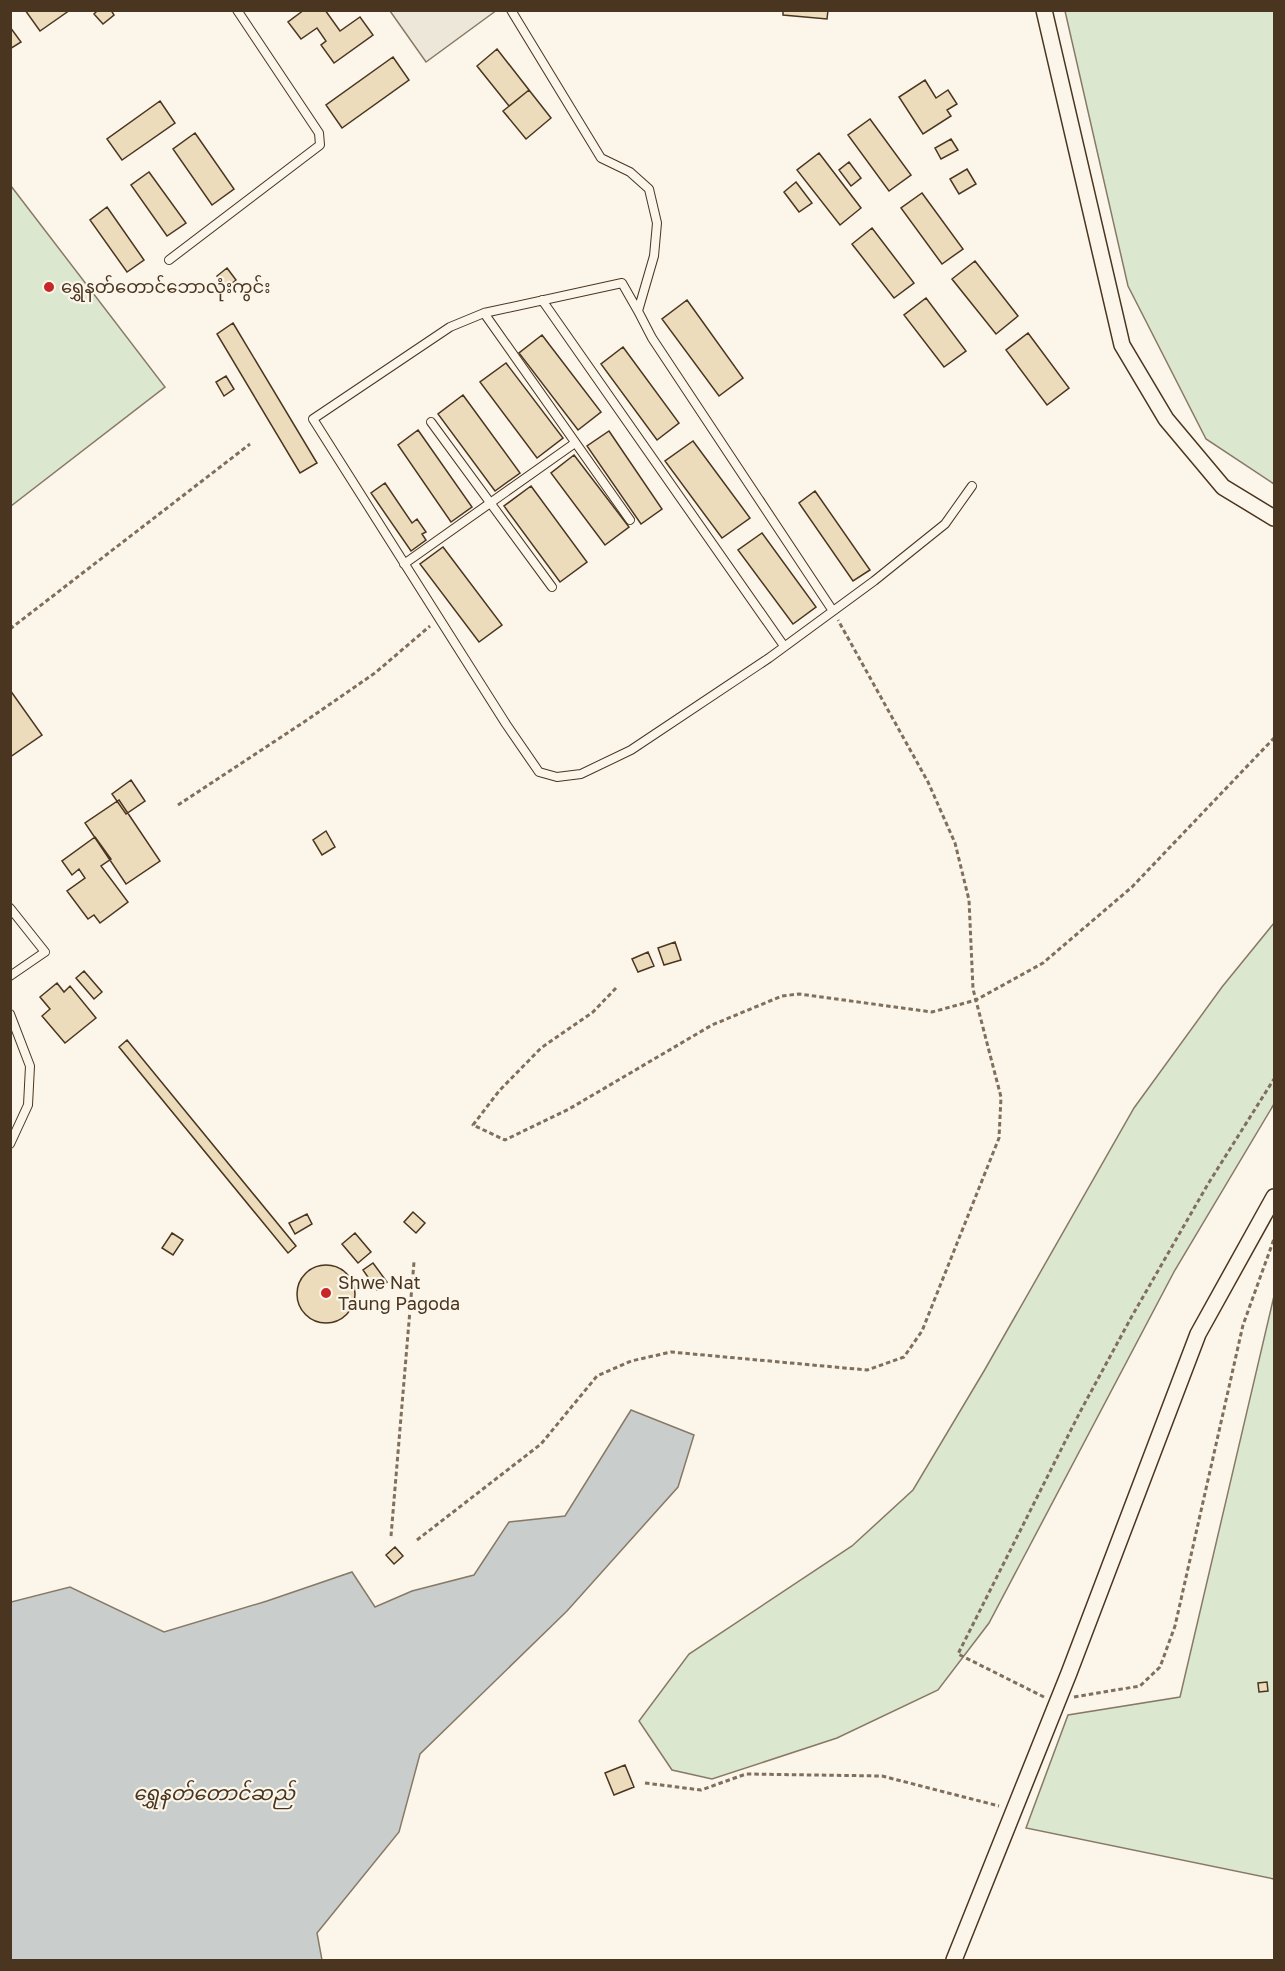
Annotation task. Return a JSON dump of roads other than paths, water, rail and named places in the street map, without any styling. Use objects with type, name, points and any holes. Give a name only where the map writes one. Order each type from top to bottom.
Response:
[{"type":"street","points":[[1044,10],[1122,345],[1166,419],[1223,487],[1275,518]]},
{"type":"street","points":[[954,1960],[1058,1700],[1198,1334],[1275,1197]]},
{"type":"lane","points":[[170,260],[320,145],[319,133],[237,10]]},
{"type":"lane","points":[[511,10],[601,158],[630,172],[649,189],[657,224],[654,256],[638,311]]},
{"type":"lane","points":[[832,611],[652,338],[622,282],[484,313],[450,327],[313,419],[506,724],[539,772],[557,777],[581,774],[631,750],[784,646],[882,575],[945,524],[972,486]]},
{"type":"lane","points":[[542,300],[784,646]]},
{"type":"lane","points":[[484,313],[630,520]]},
{"type":"lane","points":[[431,422],[552,587]]},
{"type":"lane","points":[[404,564],[575,442]]},
{"type":"lane","points":[[10,908],[45,952],[10,976]]},
{"type":"lane","points":[[10,1030],[11,1017]]},
{"type":"lane","points":[[10,1144],[28,1105],[30,1066],[11,1017]]},
{"type":"water","name":"ရွှေနတ်တောင်ဆည်","points":[[631,1410],[694,1435],[678,1487],[567,1611],[420,1754],[399,1832],[317,1933],[322,1960],[11,1960],[11,1602],[70,1587],[164,1632],[352,1572],[375,1607],[412,1591],[474,1575],[509,1522],[565,1516]]},
{"type":"place","name":"ရွှေနတ်တောင်ဘောလုံးကွင်း","points":[[49,287]]},
{"type":"place","name":"Shwe Nat Taung Pagoda","points":[[326,1293]]}]
